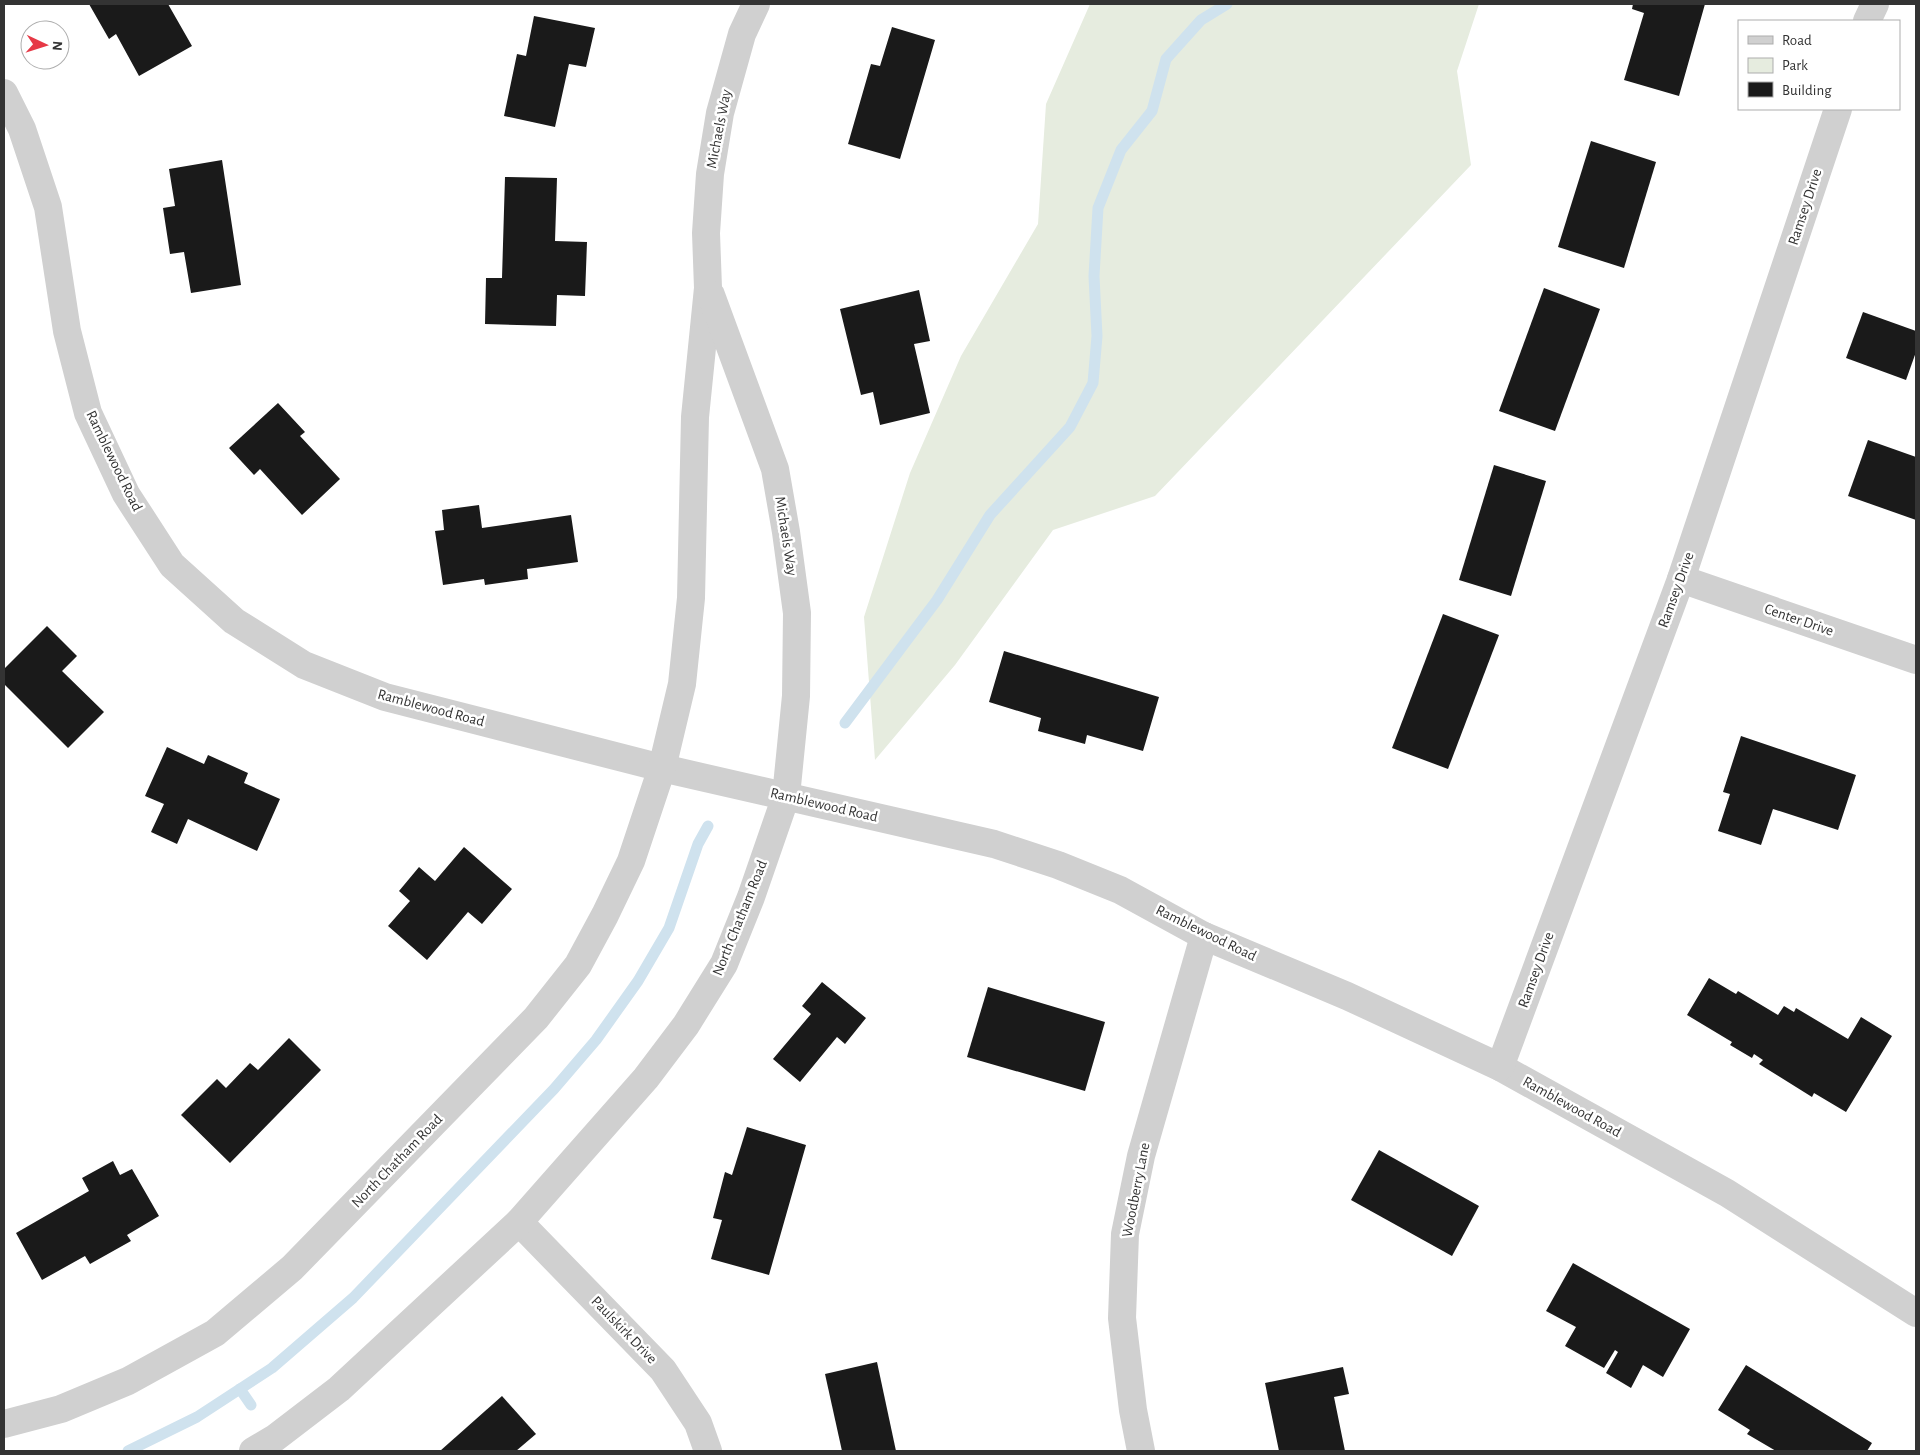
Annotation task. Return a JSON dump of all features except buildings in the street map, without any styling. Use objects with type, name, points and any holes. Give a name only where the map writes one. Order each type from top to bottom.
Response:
[{"type":"street","name":"Michaels Way","points":[[662,768],[682,684],[691,598],[695,417],[708,288],[706,223],[710,174],[720,113],[742,34],[756,4]]},
{"type":"street","points":[[1867,20],[1875,4]]},
{"type":"street","name":"Ramblewood Road","points":[[4,93],[22,129],[48,207],[67,331],[88,413],[126,494],[172,566],[234,621],[304,665],[385,697],[662,768],[994,844],[1058,865],[1120,890],[1204,936],[1347,996],[1500,1067],[1728,1193],[1916,1313]]},
{"type":"street","name":"Ramsey Drive","points":[[1500,1067],[1681,579],[1838,110]]},
{"type":"street","name":"Michaels Way","points":[[708,288],[775,470],[786,532],[797,613],[796,696],[786,796]]},
{"type":"street","name":"Center Drive","points":[[1681,579],[1916,660]]},
{"type":"street","name":"North Chatham Road","points":[[4,1424],[61,1409],[128,1380],[215,1333],[292,1268],[536,1018],[578,965],[631,861],[662,768]]},
{"type":"street","name":"North Chatham Road","points":[[253,1451],[276,1438],[339,1389],[520,1222],[646,1078],[686,1025],[724,964],[751,897],[786,796]]},
{"type":"street","name":"Woodberry Lane","points":[[1141,1451],[1133,1410],[1122,1318],[1125,1234],[1141,1156],[1204,936]]},
{"type":"street","name":"Paulskirk Drive","points":[[520,1222],[663,1370],[698,1423],[708,1451]]},
{"type":"green space","points":[[1090,4],[1479,4],[1457,71],[1471,165],[1155,496],[1053,530],[955,665],[875,760],[864,617],[910,473],[961,356],[1038,224],[1046,104]]},
{"type":"waterway","points":[[845,723],[937,600],[990,515],[1070,427],[1093,383],[1097,336],[1094,276],[1098,208],[1121,150],[1152,111],[1166,59],[1201,20],[1227,4]]},
{"type":"waterway","points":[[128,1451],[197,1417],[272,1368],[353,1298],[554,1089],[596,1040],[638,981],[669,928],[698,844],[708,826]]},
{"type":"waterway","points":[[240,1389],[251,1405]]}]
